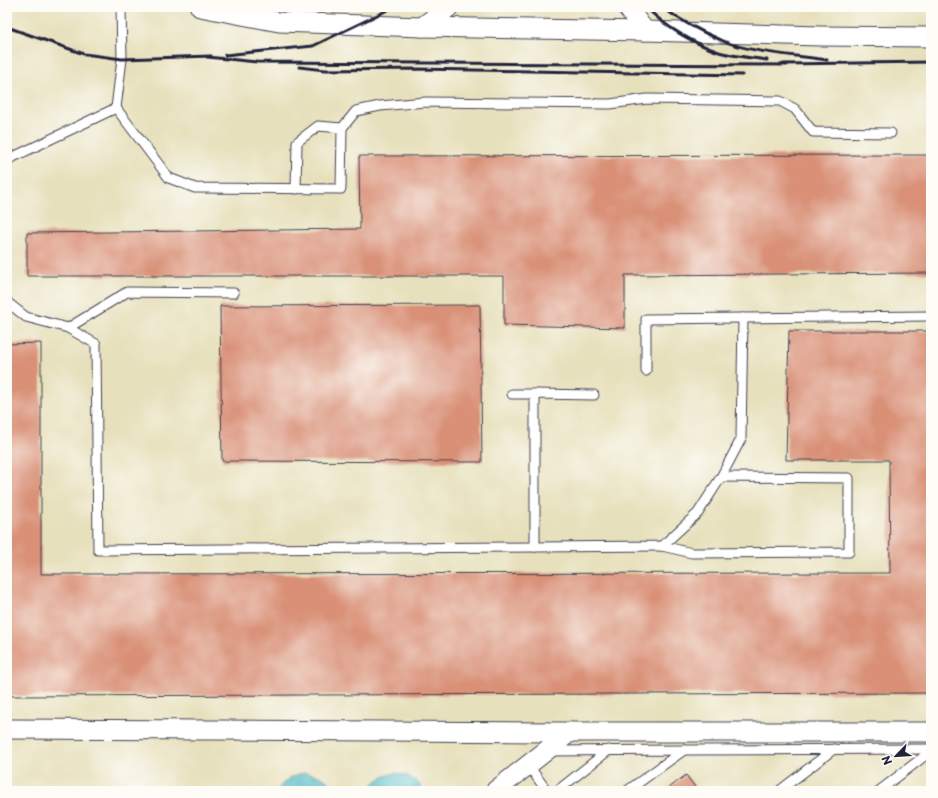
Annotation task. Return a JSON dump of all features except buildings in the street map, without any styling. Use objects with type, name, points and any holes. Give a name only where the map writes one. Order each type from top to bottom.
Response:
[{"type":"street","points":[[200,7],[280,22],[422,27],[931,37]]},
{"type":"street","points":[[422,27],[449,7]]},
{"type":"street","points":[[627,7],[645,31]]},
{"type":"street","points":[[7,729],[931,732]]},
{"type":"street","points":[[495,791],[570,732]]},
{"type":"lane","points":[[121,7],[122,59],[116,108],[168,178],[195,188],[341,189],[342,128],[356,111],[380,106],[426,102],[610,104],[647,99],[780,101],[795,109],[813,132],[891,133]]},
{"type":"lane","points":[[7,160],[116,108]]},
{"type":"lane","points":[[296,189],[297,142],[318,126],[342,128]]},
{"type":"lane","points":[[68,328],[127,292],[234,293]]},
{"type":"lane","points":[[7,302],[26,317],[68,328],[96,344],[98,550],[662,546],[692,553],[849,552],[849,478],[721,477]]},
{"type":"lane","points":[[646,371],[646,318],[931,316]]},
{"type":"lane","points":[[662,546],[698,513],[721,477],[741,439],[743,318]]},
{"type":"lane","points":[[512,394],[594,395]]},
{"type":"lane","points":[[535,394],[535,547]]},
{"type":"lane","points":[[546,751],[834,749],[931,750]]},
{"type":"lane","points":[[779,791],[834,749]]},
{"type":"lane","points":[[557,791],[609,750]]},
{"type":"lane","points":[[627,791],[684,750]]},
{"type":"lane","points":[[879,791],[931,750]]},
{"type":"lane","points":[[528,765],[547,791]]},
{"type":"water","points":[[304,773],[314,774],[326,780],[335,791],[277,791],[282,784],[289,779]]},
{"type":"water","points":[[395,773],[412,778],[418,783],[423,791],[368,791],[379,779]]},
{"type":"railway","points":[[225,55],[313,46],[394,7]]},
{"type":"railway","points":[[646,7],[671,28],[699,44],[719,52],[767,60]]},
{"type":"railway","points":[[662,7],[675,16],[714,37],[745,48],[827,60]]},
{"type":"railway","points":[[7,27],[84,54],[122,59],[211,56]]},
{"type":"railway","points":[[207,57],[257,62],[787,65]]},
{"type":"railway","points":[[783,64],[931,62]]},
{"type":"railway","points":[[299,67],[325,70],[417,69],[742,75]]}]
